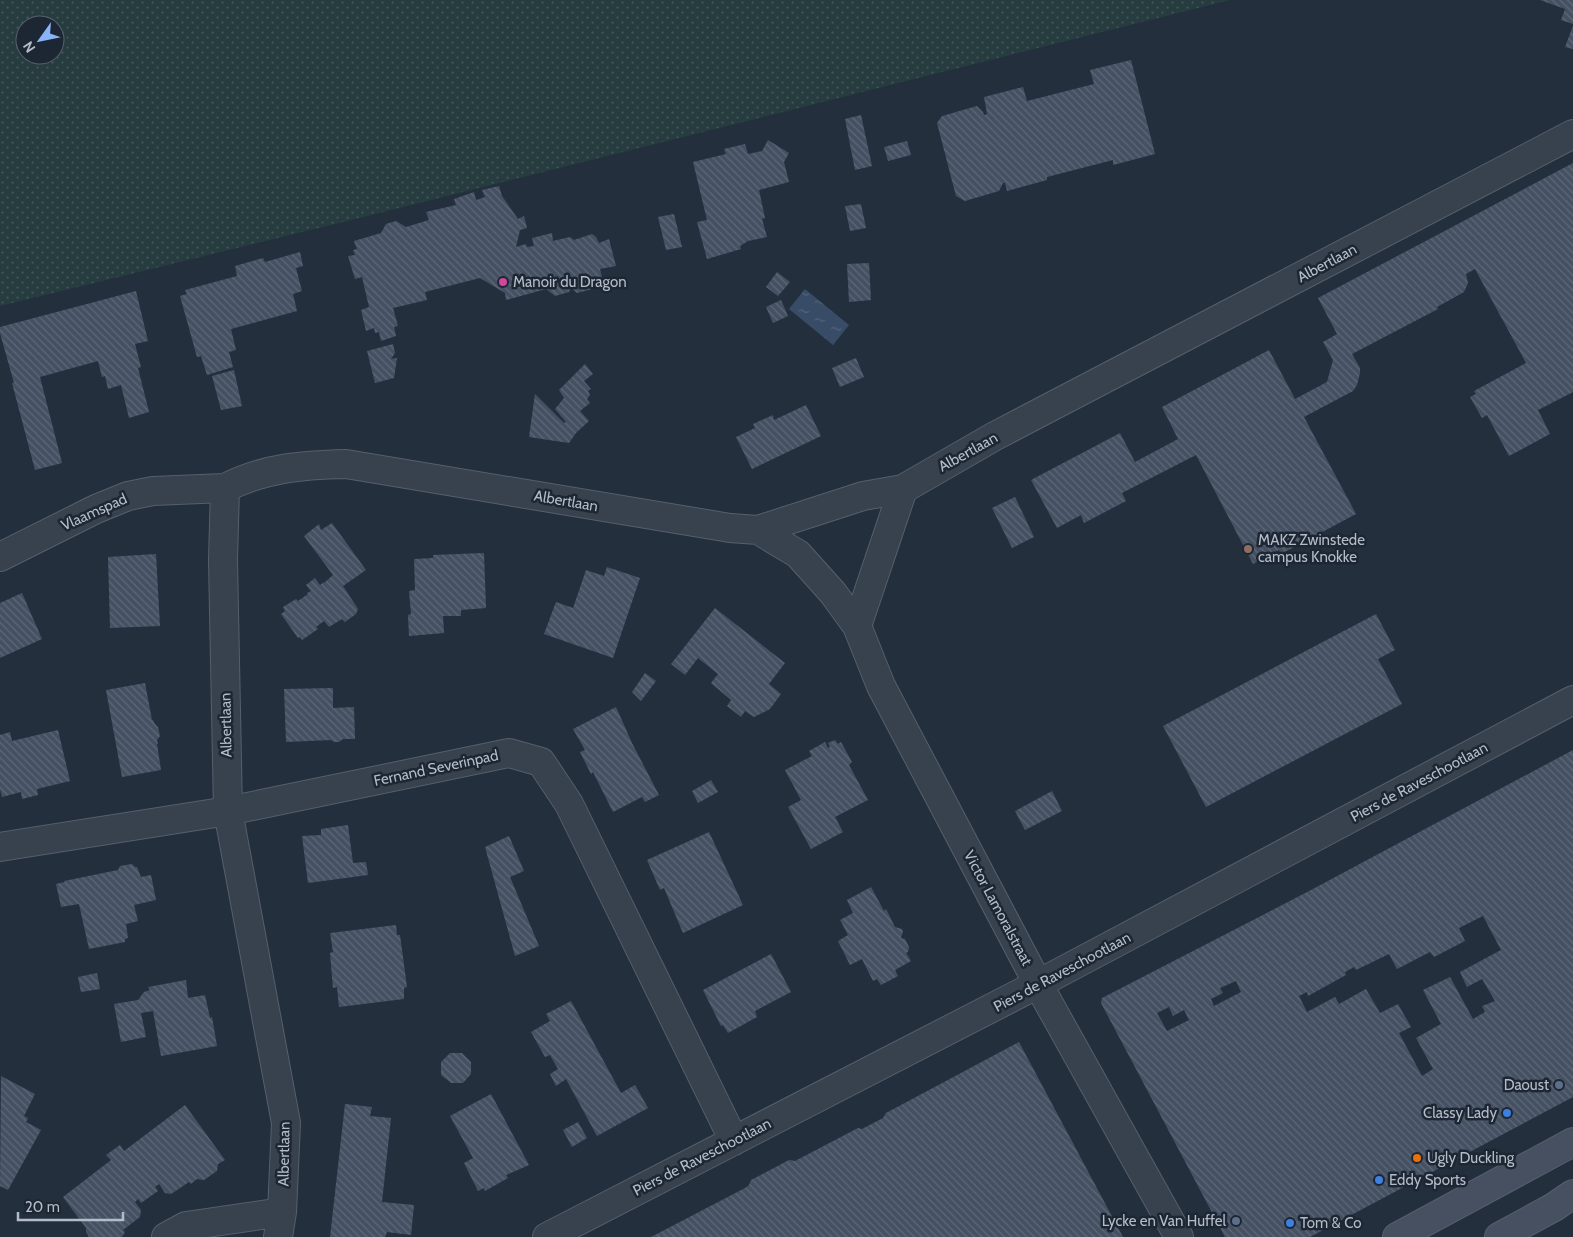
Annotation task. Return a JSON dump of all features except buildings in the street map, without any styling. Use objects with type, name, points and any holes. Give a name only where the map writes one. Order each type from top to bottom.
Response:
[{"type":"main road","points":[[1397,1237],[1573,1142]]},
{"type":"main road","points":[[1499,1237],[1554,1207],[1573,1194]]},
{"type":"street","name":"Albertlaan","points":[[280,1224],[286,1123],[228,811],[222,560],[225,488],[244,479],[278,469],[304,465],[346,464],[730,528],[758,530],[862,496],[903,489],[995,436],[1573,134]]},
{"type":"street","name":"Vlaamspad","points":[[0,557],[96,509],[128,496],[153,491],[225,488]]},
{"type":"street","points":[[857,626],[903,489]]},
{"type":"street","name":"Victor Lamoralstraat","points":[[758,530],[798,554],[833,593],[857,626],[881,686],[1038,984],[1179,1237]]},
{"type":"street","name":"Piers de Raveschootlaan","points":[[547,1237],[1038,984],[1573,700]]},
{"type":"street","name":"Fernand Severinpad","points":[[0,847],[228,811],[509,753],[541,762],[569,804],[734,1141]]},
{"type":"street","points":[[166,1237],[186,1226],[280,1224]]},
{"type":"green space","points":[[0,0],[1230,0],[0,306]]},
{"type":"water","points":[[805,289],[849,325],[833,345],[789,309]]},
{"type":"place","name":"Manoir du Dragon","points":[[503,282]]},
{"type":"place","name":"MAKZ Zwinstede campus Knokke","points":[[1248,549]]},
{"type":"place","name":"Daoust","points":[[1559,1085]]},
{"type":"place","name":"Classy Lady","points":[[1507,1113]]},
{"type":"place","name":"Ugly Duckling","points":[[1417,1158]]},
{"type":"place","name":"Eddy Sports","points":[[1379,1180]]},
{"type":"place","name":"Lycke en Van Huffel","points":[[1236,1221]]},
{"type":"place","name":"Tom & Co","points":[[1290,1223]]}]
